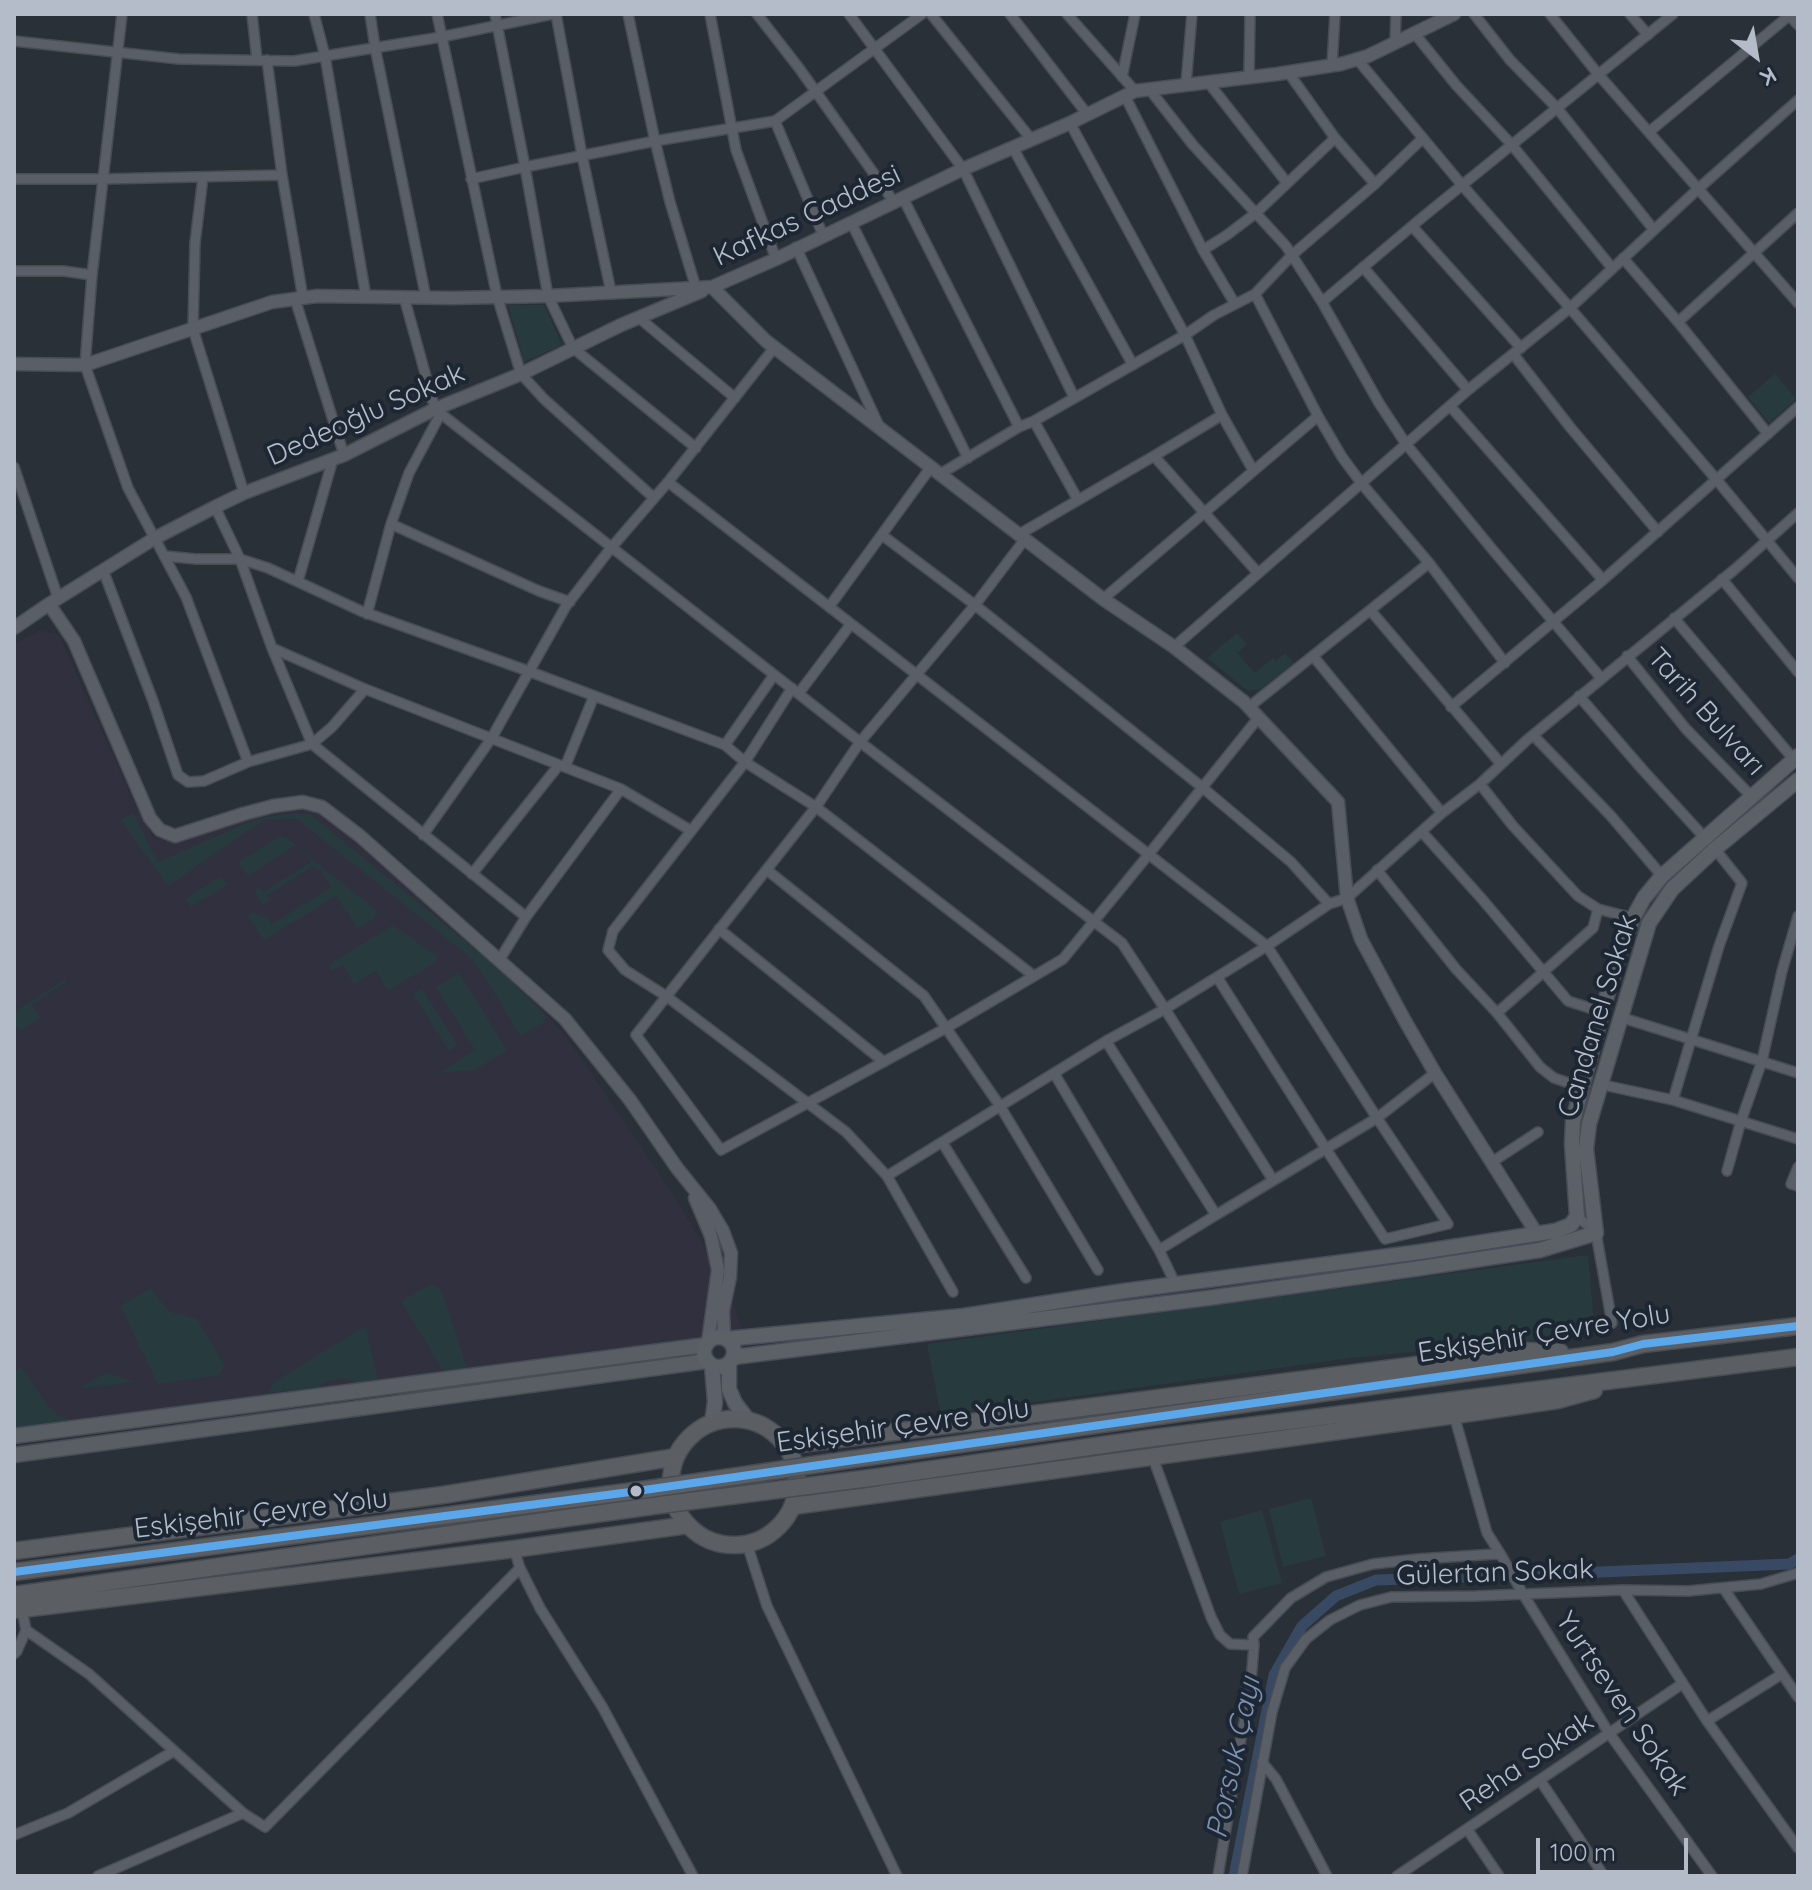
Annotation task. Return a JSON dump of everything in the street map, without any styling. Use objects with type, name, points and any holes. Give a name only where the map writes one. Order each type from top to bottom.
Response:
[{"type":"highway","name":"Eskişehir Çevre Yolu","points":[[14,1572],[649,1489],[1613,1352],[1643,1344],[1798,1326]]},
{"type":"highway","points":[[788,1448],[800,1444],[1526,1351],[1613,1352]]},
{"type":"highway","name":"Eskişehir Çevre Yolu","points":[[16,1606],[660,1505],[1145,1439],[1798,1357]]},
{"type":"highway","points":[[793,1506],[1558,1400],[1653,1374]]},
{"type":"highway","points":[[729,1419],[748,1420],[777,1435],[788,1448],[797,1477],[793,1506],[782,1524],[766,1537],[747,1544],[715,1542],[688,1525],[677,1510],[671,1475],[676,1457],[697,1431],[729,1419]]},
{"type":"highway","points":[[14,1551],[443,1495],[676,1457]]},
{"type":"highway","points":[[16,1606],[514,1549],[688,1525]]},
{"type":"main road","points":[[14,1436],[707,1343],[716,1338],[963,1316],[1420,1252],[1555,1231],[1571,1225],[1577,1216],[1573,1121],[1602,1012],[1633,918],[1662,876],[1710,843],[1752,797],[1797,760]]},
{"type":"main road","name":"Candanel Sokak","points":[[1596,1233],[1586,1149],[1589,1124],[1649,923],[1710,843],[1798,780]]},
{"type":"main road","points":[[14,1455],[710,1363],[721,1367],[731,1361],[1405,1271],[1540,1250],[1596,1233]]},
{"type":"main road","points":[[725,1338],[732,1344],[729,1389],[748,1420]]},
{"type":"main road","points":[[707,1343],[704,1353],[710,1363],[715,1402],[712,1423]]},
{"type":"street","points":[[122,14],[92,275],[85,365],[128,488],[186,597],[248,762]]},
{"type":"street","points":[[252,14],[282,175],[299,299],[339,457],[298,581]]},
{"type":"street","points":[[314,14],[325,56],[366,297]]},
{"type":"street","points":[[370,14],[426,298]]},
{"type":"street","points":[[437,14],[497,296],[521,374],[544,399],[654,498]]},
{"type":"street","points":[[14,41],[179,59],[294,61],[441,37],[496,19],[555,14],[611,292]]},
{"type":"street","points":[[628,14],[670,202],[696,288]]},
{"type":"street","points":[[710,14],[736,150],[776,259]]},
{"type":"street","points":[[757,14],[898,200],[1019,427]]},
{"type":"street","points":[[849,14],[963,169],[1074,397]]},
{"type":"street","points":[[471,179],[655,141],[775,121],[922,14]]},
{"type":"street","points":[[931,14],[1031,139]]},
{"type":"street","points":[[1010,14],[1087,114]]},
{"type":"street","points":[[1067,14],[1122,77],[1203,250],[1235,304]]},
{"type":"street","points":[[1077,26],[1080,14]]},
{"type":"street","points":[[1122,77],[1135,14]]},
{"type":"street","points":[[1186,84],[1192,14]]},
{"type":"street","points":[[1249,77],[1250,14]]},
{"type":"street","points":[[1332,65],[1335,14]]},
{"type":"street","points":[[1395,43],[1396,14]]},
{"type":"street","name":"Kafkas Caddesi","points":[[14,364],[85,365],[272,302],[299,299],[548,296],[712,287],[1130,93],[1288,72],[1357,59],[1454,14]]},
{"type":"street","points":[[1474,14],[1510,60],[1557,108],[1654,230]]},
{"type":"street","points":[[1550,14],[1598,74],[1798,303]]},
{"type":"street","points":[[1630,14],[1648,35]]},
{"type":"street","points":[[1322,302],[1673,14]]},
{"type":"street","points":[[1649,132],[1789,14],[1798,25]]},
{"type":"street","points":[[496,19],[548,296],[573,348],[696,448]]},
{"type":"street","points":[[1415,34],[1456,85],[1512,145],[1612,268]]},
{"type":"street","points":[[1357,59],[1798,578]]},
{"type":"street","points":[[1288,72],[1335,138],[1375,184]]},
{"type":"street","points":[[1208,82],[1287,183]]},
{"type":"street","points":[[1150,90],[1193,145],[1292,255],[1406,444],[1601,678]]},
{"type":"street","points":[[1174,647],[1468,390],[1570,308],[1798,100]]},
{"type":"street","points":[[775,121],[823,235]]},
{"type":"street","points":[[1070,123],[1185,335],[1222,415],[1253,470]]},
{"type":"street","points":[[1203,250],[1256,213],[1335,138]]},
{"type":"street","points":[[829,607],[882,535],[935,471],[968,458],[1255,294],[1292,255],[1423,138]]},
{"type":"street","points":[[1013,148],[1133,365]]},
{"type":"street","points":[[14,179],[282,175]]},
{"type":"street","points":[[203,177],[195,243],[193,329],[244,493]]},
{"type":"street","points":[[1678,322],[1798,213]]},
{"type":"street","points":[[851,222],[968,458]]},
{"type":"street","points":[[1412,226],[1517,351],[1570,427],[1658,532]]},
{"type":"street","points":[[796,247],[880,428]]},
{"type":"street","points":[[1623,258],[1768,434]]},
{"type":"street","points":[[1363,267],[1468,390]]},
{"type":"street","points":[[14,271],[63,271],[92,275]]},
{"type":"street","points":[[712,287],[774,348],[1103,599],[1174,647],[1249,707],[1338,802],[1347,898],[1361,939],[1435,1073],[1537,1234]]},
{"type":"street","name":"Dedeoğlu Sokak","points":[[14,628],[155,538],[215,507],[339,457],[638,317],[712,287]]},
{"type":"street","points":[[1255,294],[1342,457],[1429,563],[1505,663]]},
{"type":"street","points":[[404,297],[438,411],[1122,943],[1273,1180]]},
{"type":"street","points":[[638,317],[735,398]]},
{"type":"street","points":[[423,835],[491,739],[570,602],[774,348]]},
{"type":"street","points":[[1450,406],[1603,580]]},
{"type":"street","points":[[1451,707],[1603,580],[1798,407]]},
{"type":"street","points":[[367,614],[391,524],[409,473],[438,411]]},
{"type":"street","points":[[1222,415],[1078,500],[1022,537],[975,605],[860,742],[816,807],[636,1035],[721,1150],[946,1028],[1063,959],[1259,717]]},
{"type":"street","points":[[1103,599],[1318,416]]},
{"type":"street","points":[[1034,421],[1078,500]]},
{"type":"street","points":[[1154,456],[1258,573]]},
{"type":"street","points":[[14,467],[54,601],[150,818],[160,830],[175,836],[273,806],[303,802],[322,807],[360,836],[565,1019],[630,1100],[698,1202],[711,1236],[718,1270],[707,1343]]},
{"type":"street","points":[[668,482],[1267,946],[1448,1224],[1385,1239],[1217,977]]},
{"type":"street","points":[[215,507],[240,559],[272,648],[312,744],[526,917]]},
{"type":"street","points":[[887,1176],[1106,1041],[1217,977],[1329,904],[1347,898],[1533,735],[1798,513]]},
{"type":"street","points":[[391,524],[570,602]]},
{"type":"street","points":[[882,535],[975,605],[1203,788],[1291,862],[1329,904]]},
{"type":"street","points":[[165,556],[240,559],[268,568],[367,614],[725,745],[745,762],[816,807],[1034,976]]},
{"type":"street","points":[[1249,707],[1429,563]]},
{"type":"street","points":[[103,570],[178,775],[188,782],[204,781],[248,762],[312,744],[332,727],[365,689]]},
{"type":"street","points":[[1722,579],[1798,672]]},
{"type":"street","points":[[1371,611],[1501,764]]},
{"type":"street","points":[[1674,618],[1797,760]]},
{"type":"street","points":[[851,624],[796,691],[745,762],[613,931],[608,950],[625,970],[666,996],[846,1132],[887,1176],[953,1292]]},
{"type":"street","points":[[272,648],[365,689],[621,789],[690,830]]},
{"type":"street","points":[[1313,656],[1442,813]]},
{"type":"street","name":"Tarih Bulvarı","points":[[1627,656],[1686,729],[1752,797]]},
{"type":"street","points":[[725,745],[774,675]]},
{"type":"street","points":[[472,874],[562,766],[594,696]]},
{"type":"street","points":[[1579,696],[1742,883],[1719,946],[1673,1100]]},
{"type":"street","points":[[1533,735],[1611,816],[1662,876]]},
{"type":"street","points":[[1480,784],[1513,826],[1578,896],[1598,909],[1633,918]]},
{"type":"street","points":[[500,959],[526,917],[621,789]]},
{"type":"street","points":[[1422,832],[1568,1001],[1602,1012]]},
{"type":"street","points":[[767,870],[924,996],[1000,1106],[1098,1270]]},
{"type":"street","points":[[1377,870],[1540,1067],[1554,1078],[1581,1087]]},
{"type":"street","points":[[1497,1013],[1593,928],[1598,909]]},
{"type":"street","points":[[1727,1171],[1762,1061],[1798,916]]},
{"type":"street","points":[[719,929],[884,1062]]},
{"type":"street","points":[[1620,1017],[1798,1073]]},
{"type":"street","points":[[1106,1041],[1216,1215]]},
{"type":"street","points":[[1054,1073],[1159,1250],[1176,1285]]},
{"type":"street","points":[[1159,1250],[1377,1118],[1435,1073]]},
{"type":"street","points":[[1599,1084],[1673,1100],[1798,1139]]},
{"type":"street","points":[[1492,1162],[1538,1132]]},
{"type":"street","points":[[942,1142],[1026,1278]]},
{"type":"street","points":[[1798,1167],[1791,1184],[1798,1186]]},
{"type":"street","points":[[677,1168],[710,1209],[731,1253],[723,1310],[725,1338]]},
{"type":"street","points":[[1577,1216],[1596,1233]]},
{"type":"street","name":"Candanel Sokak","points":[[1596,1233],[1612,1323]]},
{"type":"street","name":"Yurtseven Sokak","points":[[1454,1415],[1487,1533],[1609,1733],[1712,1876]]},
{"type":"street","points":[[1153,1458],[1220,1635],[1230,1644],[1254,1645]]},
{"type":"street","points":[[747,1544],[767,1606],[897,1876]]},
{"type":"street","points":[[514,1549],[540,1608],[603,1708],[693,1876]]},
{"type":"street","points":[[1218,1876],[1250,1694],[1253,1637],[1291,1598],[1326,1577],[1373,1564],[1501,1555]]},
{"type":"street","points":[[16,1606],[26,1630],[89,1674],[243,1813],[265,1827],[520,1568]]},
{"type":"street","name":"Gülertan Sokak","points":[[1242,1876],[1272,1712],[1285,1668],[1306,1639],[1330,1620],[1360,1605],[1391,1597],[1724,1589],[1761,1584],[1798,1573]]},
{"type":"street","points":[[1724,1589],[1798,1697]]},
{"type":"street","points":[[1623,1590],[1707,1721],[1798,1848]]},
{"type":"street","points":[[14,1654],[26,1630]]},
{"type":"street","points":[[1707,1721],[1782,1674]]},
{"type":"street","name":"Reha Sokak","points":[[1397,1876],[1682,1684]]},
{"type":"street","points":[[14,1835],[68,1813],[174,1751]]},
{"type":"street","points":[[1262,1762],[1276,1779],[1327,1876]]},
{"type":"street","points":[[1540,1780],[1604,1876]]},
{"type":"street","points":[[98,1876],[243,1813]]},
{"type":"street","points":[[1467,1829],[1499,1876]]},
{"type":"shaded area","points":[[41,630],[59,635],[135,805],[153,837],[175,843],[241,816],[313,806],[499,958],[567,1038],[669,1188],[723,1277],[747,1343],[14,1428],[14,644]]},
{"type":"green space","points":[[508,305],[544,305],[562,345],[524,362]]},
{"type":"green space","points":[[1775,374],[1796,399],[1769,423],[1748,397]]},
{"type":"green space","points":[[1237,633],[1247,644],[1237,653],[1255,673],[1273,658],[1276,661],[1285,653],[1294,663],[1261,689],[1248,691],[1207,658]]},
{"type":"green space","points":[[133,813],[158,862],[255,819],[293,813],[311,815],[497,967],[546,1016],[544,1022],[521,1036],[470,957],[297,819],[264,820],[168,886],[121,820]]},
{"type":"green space","points":[[280,836],[285,837],[377,911],[375,918],[357,928],[336,896],[264,940],[247,915],[253,913],[267,917],[272,924],[331,887],[322,872],[314,866],[267,895],[270,900],[263,905],[254,890],[259,887],[263,892],[311,862],[294,846],[248,876],[238,862]]},
{"type":"green space","points":[[222,876],[227,885],[191,907],[185,899]]},
{"type":"green space","points":[[393,925],[437,956],[436,962],[388,991],[376,971],[354,984],[343,965],[332,971],[329,965]]},
{"type":"green space","points":[[459,973],[507,1050],[475,1070],[439,1073],[475,1050],[436,987]]},
{"type":"green space","points":[[65,979],[67,982],[32,1005],[40,1018],[20,1031],[14,1022],[14,1012]]},
{"type":"green space","points":[[422,988],[458,1046],[449,1051],[413,994]]},
{"type":"green space","points":[[1588,1255],[1595,1334],[1351,1358],[941,1415],[927,1344]]},
{"type":"green space","points":[[431,1284],[441,1289],[467,1368],[444,1372],[401,1301]]},
{"type":"green space","points":[[151,1288],[168,1311],[197,1319],[225,1366],[219,1375],[158,1384],[120,1306]]},
{"type":"green space","points":[[365,1326],[378,1379],[355,1383],[348,1378],[324,1382],[319,1387],[268,1393],[274,1382]]},
{"type":"green space","points":[[21,1367],[49,1408],[71,1421],[14,1428],[14,1371]]},
{"type":"green space","points":[[107,1372],[135,1382],[77,1389]]},
{"type":"green space","points":[[1311,1498],[1326,1556],[1283,1567],[1269,1509]]},
{"type":"green space","points":[[1262,1510],[1282,1583],[1239,1594],[1220,1522]]},
{"type":"waterway","name":"Porsuk Çayı","points":[[1529,1575],[1789,1564],[1798,1559]]},
{"type":"waterway","name":"Porsuk Çayı","points":[[1234,1876],[1274,1675],[1302,1626],[1336,1596],[1376,1580],[1498,1576]]},
{"type":"transit line","points":[[14,1572],[630,1492],[1613,1352],[1643,1344],[1798,1326]]}]
